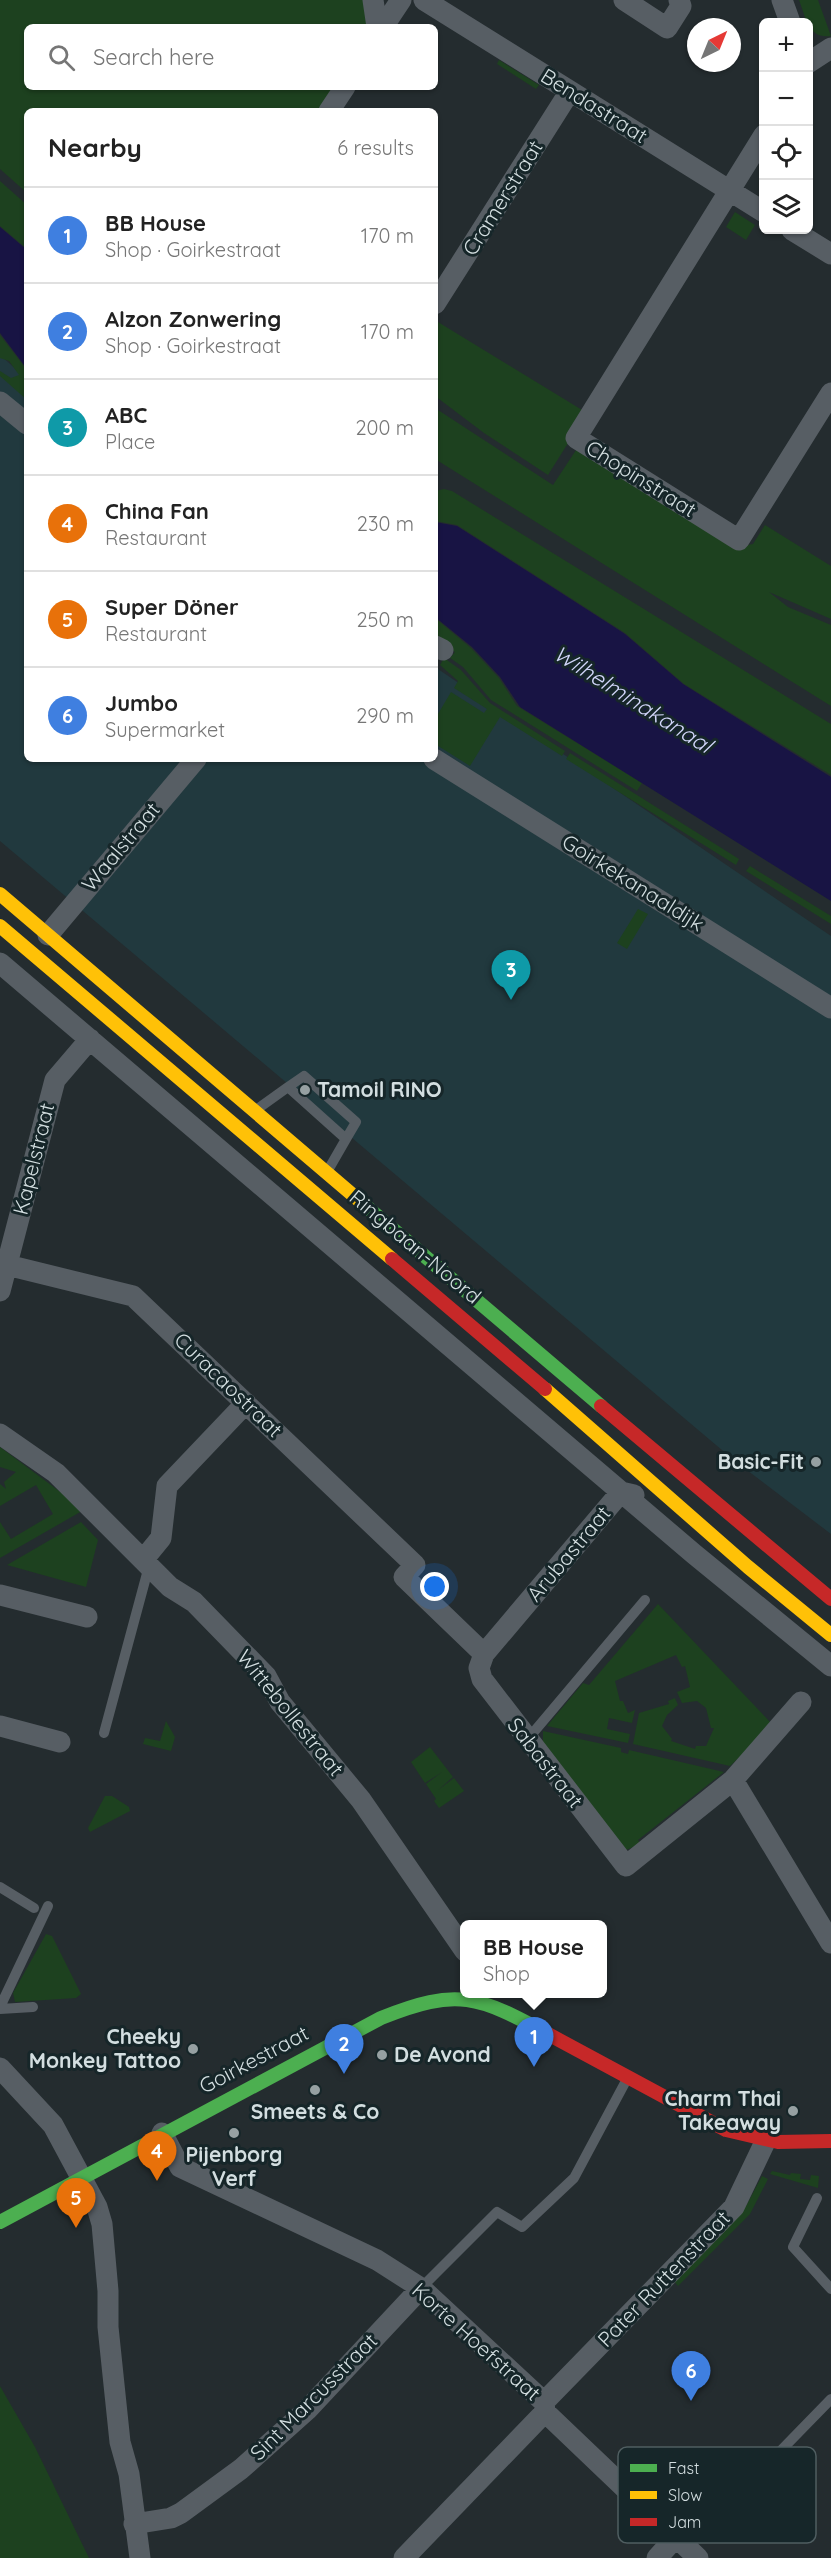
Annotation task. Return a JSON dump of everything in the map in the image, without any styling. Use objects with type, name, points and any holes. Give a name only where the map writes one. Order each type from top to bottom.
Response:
[{"type":"main road","name":"Ringbaan-Noord","points":[[0,894],[831,1599]]},
{"type":"main road","name":"Ringbaan-Noord","points":[[0,926],[670,1497],[748,1567],[831,1635]]},
{"type":"main road","name":"Ringbaan-Noord","points":[[748,1567],[772,1574],[784,1581],[831,1619]]},
{"type":"main road","name":"Goirkestraat","points":[[0,2222],[162,2133],[381,2018],[411,2006],[448,1998],[482,1998],[702,2119],[765,2142],[801,2144],[831,2141]]},
{"type":"street","points":[[373,0],[377,24]]},
{"type":"street","points":[[385,24],[400,0]]},
{"type":"street","name":"Bendastraat","points":[[424,0],[759,209]]},
{"type":"street","points":[[624,0],[667,28],[681,6],[679,0]]},
{"type":"street","points":[[782,0],[789,18]]},
{"type":"street","points":[[813,60],[831,48]]},
{"type":"street","points":[[331,108],[343,90]]},
{"type":"street","name":"Cramerstraat","points":[[438,299],[570,91]]},
{"type":"street","name":"Chopinstraat","points":[[759,143],[576,438],[739,540],[831,393]]},
{"type":"street","points":[[798,234],[831,254]]},
{"type":"street","points":[[0,402],[24,422]]},
{"type":"street","name":"Waalstraat","points":[[48,935],[193,762]]},
{"type":"street","name":"Goirkekanaaldijk","points":[[438,762],[831,1008]]},
{"type":"street","points":[[0,963],[621,1492],[831,1666]]},
{"type":"street","name":"Kapelstraat","points":[[0,1291],[55,1080],[90,1039]]},
{"type":"street","name":"Curacaostraat","points":[[7,1265],[133,1296],[416,1565],[404,1577],[484,1654]]},
{"type":"street","points":[[146,1563],[161,1538],[167,1486],[246,1403]]},
{"type":"street","name":"Wittebollestraat","points":[[0,1434],[56,1473],[170,1587],[194,1602],[266,1676],[280,1702],[361,1800],[460,1944]]},
{"type":"street","name":"Arubastraat","points":[[484,1654],[621,1492],[670,1497]]},
{"type":"street","points":[[0,1594],[87,1617]]},
{"type":"street","name":"Sabastraat","points":[[484,1654],[479,1668],[482,1679],[626,1866],[733,1780]]},
{"type":"street","points":[[801,1702],[733,1780],[828,1931]]},
{"type":"street","points":[[0,1726],[60,1742]]},
{"type":"street","points":[[0,2068],[53,2125],[97,2207],[102,2224],[116,2409],[120,2442],[129,2474],[140,2558]]},
{"type":"street","name":"Korte Hoefstraat","points":[[162,2133],[180,2167],[377,2260],[421,2288],[618,2479]]},
{"type":"street","name":"Pater Ruttenstraat","points":[[404,2558],[734,2207],[765,2142]]},
{"type":"street","name":"Sint Marcusstraat","points":[[134,2524],[171,2518],[181,2513],[241,2469],[307,2410],[421,2288]]},
{"type":"street","points":[[657,2558],[687,2547]]},
{"type":"lane","points":[[255,1111],[304,1076],[356,1122],[326,1172]]},
{"type":"lane","points":[[288,1087],[346,1139]]},
{"type":"lane","points":[[104,1733],[146,1563]]},
{"type":"lane","points":[[527,1740],[645,1600]]},
{"type":"lane","points":[[0,1887],[34,1908]]},
{"type":"lane","points":[[33,2007],[0,2008],[48,1906]]},
{"type":"lane","points":[[421,2288],[497,2212],[522,2227],[574,2178],[627,2079]]},
{"type":"lane","points":[[817,2198],[793,2247],[831,2289]]},
{"type":"lane","points":[[784,2447],[831,2399]]},
{"type":"shaded area","points":[[0,355],[24,376],[24,762],[438,762],[438,669],[831,936],[831,1534],[735,1461],[0,841]]},
{"type":"green space","points":[[0,0],[381,0],[371,24],[24,24],[24,90],[331,90],[320,108],[24,108],[24,190],[0,169]]},
{"type":"green space","points":[[799,0],[818,0],[831,36],[817,34],[813,31],[813,18],[805,18]]},
{"type":"green space","points":[[499,60],[539,85],[536,89],[497,64]]},
{"type":"green space","points":[[0,181],[24,202],[24,246],[0,226]]},
{"type":"green space","points":[[735,212],[755,225],[746,240],[726,227]]},
{"type":"green space","points":[[438,322],[587,413],[548,475],[484,433],[438,398]]},
{"type":"green space","points":[[0,335],[24,366],[24,397],[0,376],[0,371],[11,378],[19,375],[9,361],[0,358]]},
{"type":"green space","points":[[438,410],[553,485],[580,444],[743,546],[753,544],[765,525],[831,566],[831,619],[769,592],[788,607],[831,625],[831,706],[438,461]]},
{"type":"green space","points":[[438,490],[452,491],[831,724],[831,775],[684,684],[625,633],[457,525],[438,522]]},
{"type":"green space","points":[[438,620],[471,648],[499,678],[517,706],[642,783],[637,791],[491,700],[463,667],[450,658],[455,652],[438,641]]},
{"type":"green space","points":[[444,658],[461,670],[490,703],[565,751],[562,756],[500,717],[470,766],[438,746],[438,714],[451,692],[484,713],[487,709],[454,688],[458,681],[440,665]]},
{"type":"green space","points":[[570,753],[739,859],[736,865],[566,759]]},
{"type":"green space","points":[[750,866],[831,916],[831,924],[746,871]]},
{"type":"green space","points":[[638,909],[648,914],[627,949],[617,943]]},
{"type":"green space","points":[[0,1447],[82,1511],[0,1558],[0,1522],[11,1539],[53,1514],[36,1485],[0,1506],[0,1484],[6,1489],[4,1482],[16,1472],[0,1467]]},
{"type":"green space","points":[[81,1522],[98,1540],[86,1587],[7,1565]]},
{"type":"green space","points":[[658,1604],[773,1725],[730,1766],[633,1744],[639,1713],[669,1704],[668,1701],[675,1698],[678,1705],[667,1715],[662,1726],[672,1739],[671,1741],[695,1749],[696,1746],[706,1746],[714,1728],[711,1728],[706,1708],[697,1701],[682,1703],[677,1692],[690,1687],[685,1666],[682,1667],[676,1655],[615,1681],[620,1701],[623,1701],[628,1713],[635,1710],[632,1723],[609,1718],[607,1729],[630,1734],[628,1743],[547,1726],[583,1683],[589,1685]]},
{"type":"green space","points":[[166,1721],[175,1737],[171,1751],[143,1744],[145,1738],[160,1741]]},
{"type":"green space","points":[[543,1731],[621,1748],[621,1752],[628,1754],[629,1750],[724,1772],[638,1840],[641,1844],[626,1850],[543,1745]]},
{"type":"green space","points":[[430,1747],[453,1777],[438,1790],[454,1778],[464,1791],[439,1808],[426,1784],[442,1772],[425,1783],[411,1762]]},
{"type":"green space","points":[[105,1796],[112,1796],[129,1807],[130,1811],[90,1832],[88,1828]]},
{"type":"green space","points":[[46,1934],[52,1936],[81,1994],[76,1998],[15,2002],[13,1993]]},
{"type":"green space","points":[[772,2171],[790,2175],[791,2173],[801,2174],[800,2179],[810,2180],[811,2175],[819,2176],[818,2188],[770,2174]]},
{"type":"green space","points":[[762,2176],[768,2179],[750,2214],[678,2286],[674,2281],[746,2206]]},
{"type":"green space","points":[[0,2386],[35,2447],[89,2558],[0,2558]]},
{"type":"water","points":[[0,227],[24,247],[24,365],[0,333]]},
{"type":"water","name":"Wilhelminakanaal","points":[[438,523],[457,526],[625,634],[683,684],[831,777],[831,901],[520,707],[500,677],[472,647],[438,619]]},
{"type":"traffic: fast","points":[[361,1202],[601,1406]]},
{"type":"traffic: fast","points":[[0,2222],[381,2018],[407,2008],[449,1999],[467,2000],[503,2011],[548,2034]]},
{"type":"traffic: slow","points":[[0,894],[361,1202]]},
{"type":"traffic: slow","points":[[0,926],[392,1259]]},
{"type":"traffic: slow","points":[[545,1389],[748,1567],[831,1635]]},
{"type":"traffic: jam","points":[[392,1259],[545,1389]]},
{"type":"traffic: jam","points":[[601,1406],[831,1599]]},
{"type":"traffic: jam","points":[[548,2034],[726,2130],[778,2142],[831,2141]]},
{"type":"place","name":"ABC","points":[[511,1000]]},
{"type":"place","name":"Tamoil RINO","points":[[305,1090]]},
{"type":"place","name":"Basic-Fit","points":[[816,1462]]},
{"type":"place","name":"Cheeky Monkey Tattoo","points":[[193,2049]]},
{"type":"place","name":"De Avond","points":[[382,2055]]},
{"type":"place","name":"BB House","points":[[534,2067]]},
{"type":"place","name":"Alzon Zonwering","points":[[344,2074]]},
{"type":"place","name":"Smeets & Co","points":[[315,2090]]},
{"type":"place","name":"Charm Thai Takeaway","points":[[793,2111]]},
{"type":"place","name":"Pijenborg Verf","points":[[234,2133]]},
{"type":"place","name":"China Fan","points":[[157,2181]]},
{"type":"place","name":"Super Döner","points":[[76,2228]]},
{"type":"place","name":"Jumbo","points":[[691,2401]]}]
